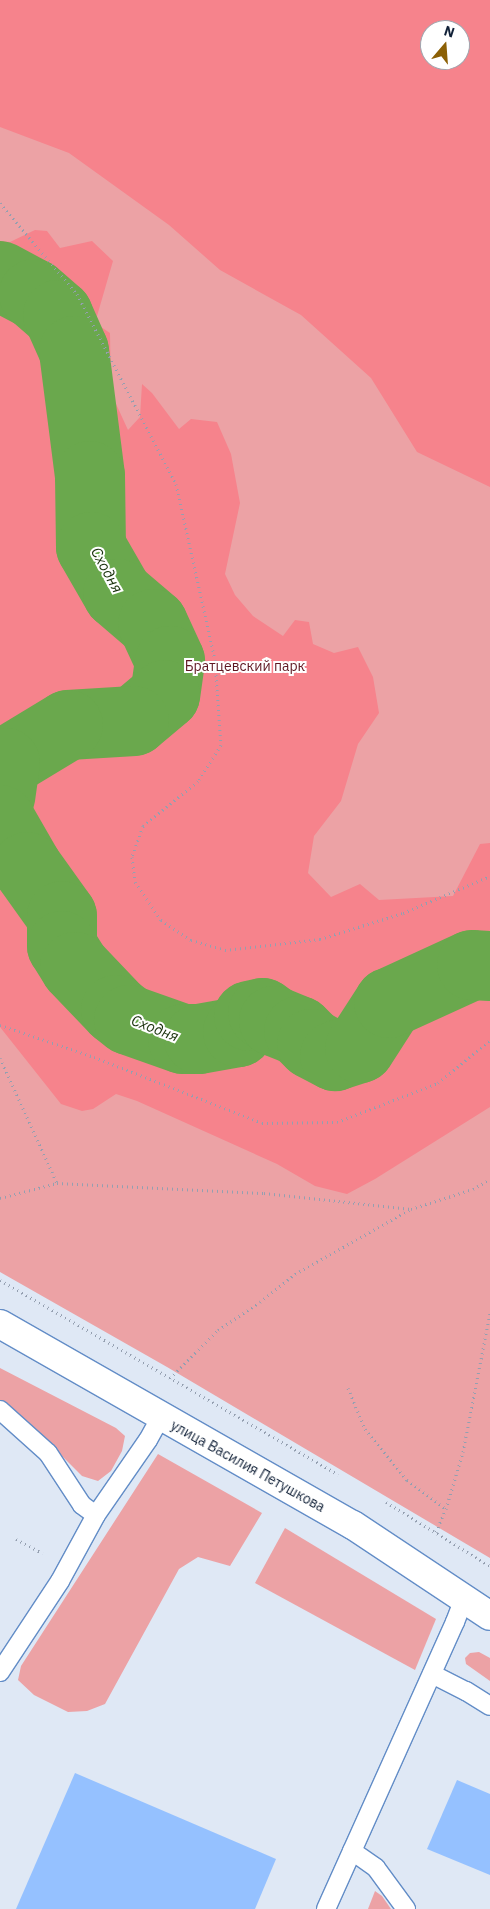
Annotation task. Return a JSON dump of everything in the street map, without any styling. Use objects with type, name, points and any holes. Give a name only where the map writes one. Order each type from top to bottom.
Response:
[{"type":"street","name":"улица Василия Петушкова","points":[[0,1324],[56,1354],[160,1417],[353,1525],[490,1616]]},
{"type":"lane","points":[[0,1410],[48,1453],[82,1505],[96,1515]]},
{"type":"lane","points":[[0,1672],[60,1581],[96,1515],[148,1440],[160,1417]]},
{"type":"lane","points":[[326,1909],[432,1674],[464,1598]]},
{"type":"lane","points":[[432,1674],[466,1691],[490,1706]]},
{"type":"lane","points":[[352,1851],[376,1868],[406,1909]]},
{"type":"path","points":[[0,203],[77,294],[176,484],[215,660],[221,745],[198,782],[143,826],[132,857],[135,882],[161,920],[191,940],[225,950],[320,939],[403,913],[490,876]]},
{"type":"path","points":[[0,1026],[94,1057],[262,1123],[337,1122],[438,1083],[490,1040]]},
{"type":"path","points":[[0,1058],[56,1183]]},
{"type":"path","points":[[170,1378],[218,1330],[260,1302],[295,1274],[411,1209],[473,1189],[490,1179]]},
{"type":"path","points":[[0,1198],[56,1183],[264,1193],[411,1209]]},
{"type":"path","points":[[436,1532],[446,1509],[463,1452],[490,1313]]},
{"type":"path","points":[[348,1388],[365,1429],[407,1480],[446,1509]]},
{"type":"path","points":[[16,1539],[49,1557]]},
{"type":"green space","name":"Братцевский парк","points":[[0,0],[490,0],[490,1558],[167,1367],[0,1272]]},
{"type":"green space","points":[[0,0],[490,0],[490,487],[417,452],[371,378],[301,315],[220,270],[169,225],[69,153],[0,127]]},
{"type":"green space","points":[[35,230],[47,231],[60,248],[92,241],[113,261],[95,323],[110,333],[111,393],[128,430],[140,417],[142,384],[152,393],[179,429],[191,419],[217,422],[231,454],[240,503],[225,574],[235,595],[253,616],[283,636],[295,620],[309,622],[313,644],[334,653],[358,647],[373,677],[379,713],[358,744],[341,801],[314,836],[308,873],[331,897],[360,884],[379,900],[453,896],[480,844],[490,843],[490,1107],[375,1179],[347,1194],[315,1186],[277,1164],[137,1101],[116,1094],[93,1109],[82,1111],[61,1104],[0,1027],[0,241],[10,242]]},
{"type":"green space","points":[[0,1368],[116,1428],[125,1436],[122,1451],[111,1471],[98,1481],[82,1476],[37,1431],[0,1403]]},
{"type":"green space","points":[[158,1454],[262,1513],[230,1566],[198,1557],[179,1569],[105,1704],[87,1711],[68,1712],[34,1695],[18,1680],[21,1666]]},
{"type":"green space","points":[[285,1528],[436,1619],[415,1670],[255,1583]]},
{"type":"green space","points":[[479,1652],[490,1658],[490,1681],[466,1664],[465,1658],[470,1653]]},
{"type":"green space","points":[[375,1891],[382,1896],[391,1909],[368,1909]]},
{"type":"building","points":[[75,1773],[276,1859],[255,1909],[16,1909]]},
{"type":"building","points":[[457,1780],[490,1794],[490,1875],[427,1849]]},
{"type":"waterway","name":"Сходня","points":[[0,276],[34,294],[58,315],[74,351],[90,476],[91,547],[118,594],[153,624],[170,661],[165,695],[134,721],[68,725],[5,763],[0,797]]},
{"type":"waterway","name":"Сходня","points":[[0,820],[27,867],[62,916],[62,946],[75,967],[116,1010],[129,1020],[183,1039],[199,1039],[238,1032],[249,1016],[263,1013],[274,1021],[299,1031],[312,1044],[335,1056],[360,1048],[389,1003],[472,965],[490,966]]}]
